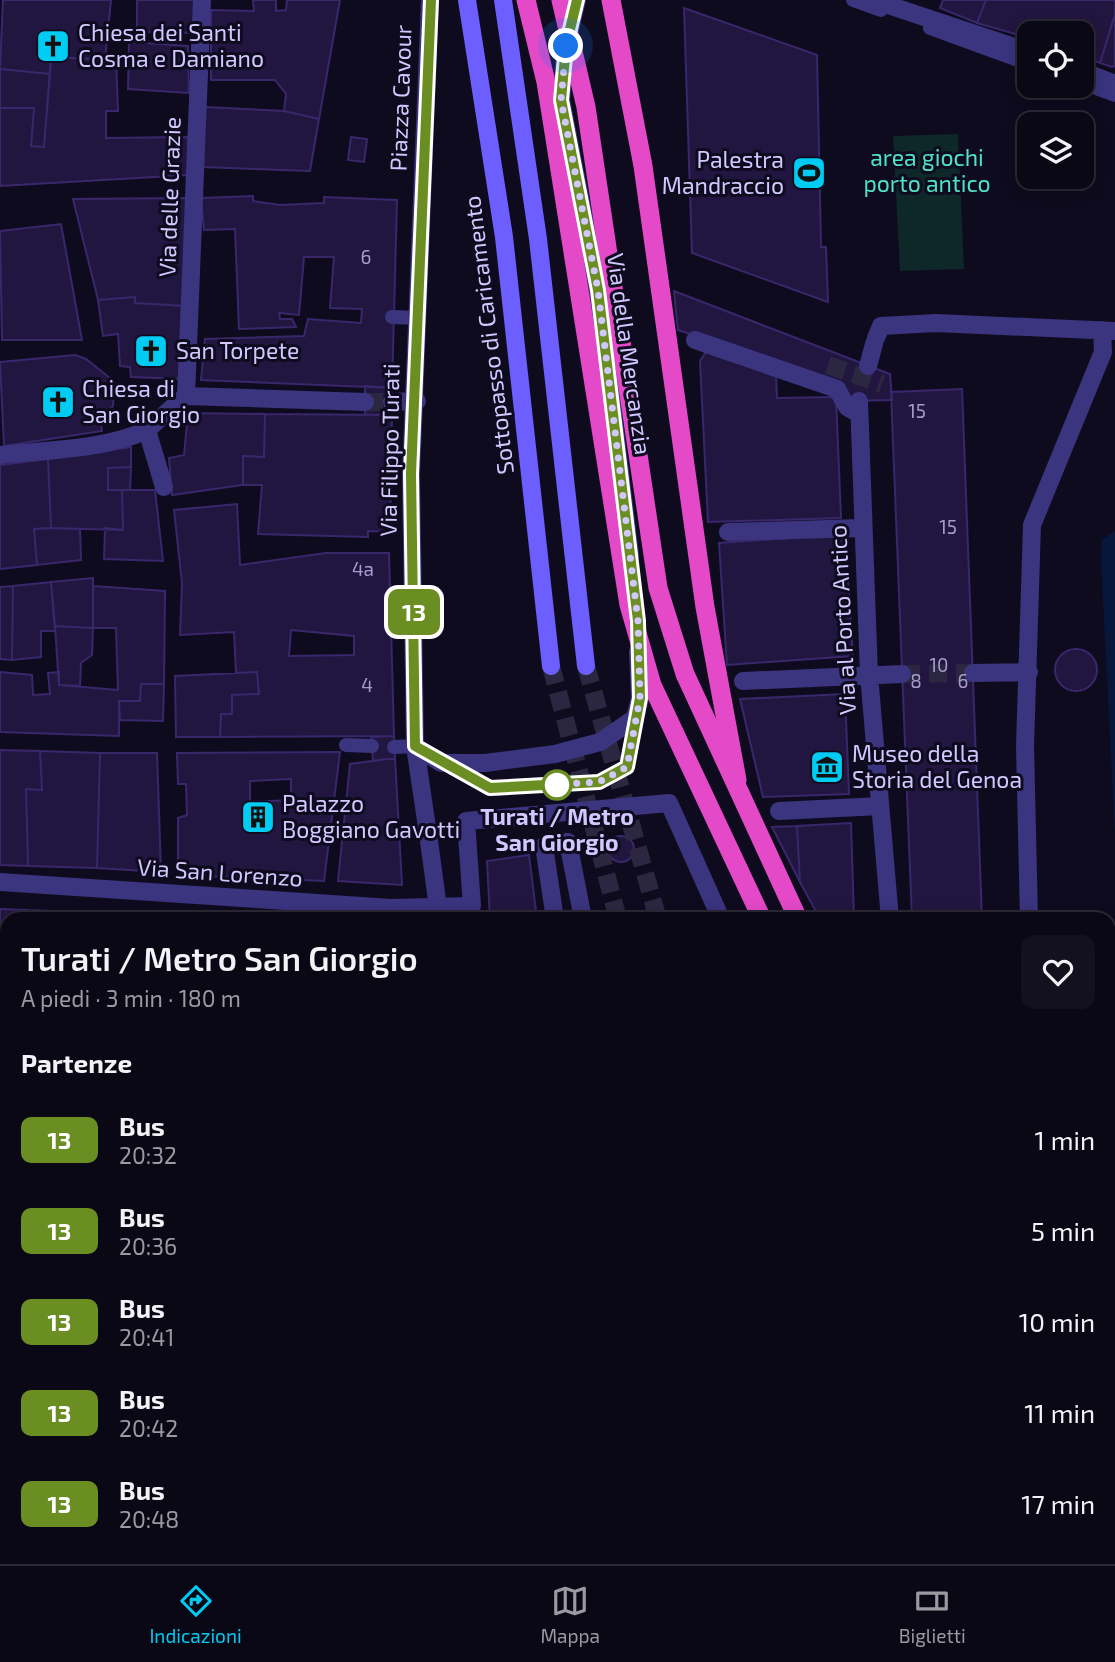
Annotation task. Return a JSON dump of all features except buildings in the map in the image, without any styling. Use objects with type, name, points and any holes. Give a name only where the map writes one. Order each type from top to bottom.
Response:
[{"type":"highway","points":[[526,0],[546,82],[629,606],[652,685],[759,912]]},
{"type":"highway","points":[[561,0],[586,107],[658,588],[685,674],[741,801],[795,912]]},
{"type":"highway","points":[[611,0],[643,166],[705,607],[741,801]]},
{"type":"main road","name":"Sottopasso di Caricamento","points":[[467,0],[504,237],[551,666]]},
{"type":"main road","points":[[503,0],[538,239],[586,666]]},
{"type":"street","name":"Via delle Grazie","points":[[186,396],[202,0]]},
{"type":"street","name":"Piazza Cavour","points":[[422,198],[430,0]]},
{"type":"street","name":"Via della Mercanzia","points":[[577,0],[566,46],[561,100],[598,290],[638,621],[640,698],[635,718]]},
{"type":"street","points":[[873,0],[1017,48]]},
{"type":"street","points":[[1094,76],[1115,84]]},
{"type":"street","name":"Via Filippo Turati","points":[[422,198],[411,474],[415,746],[439,912]]},
{"type":"street","points":[[868,366],[881,326],[936,323],[1108,330],[1103,352],[1032,525],[1030,672],[1025,746],[1029,912]]},
{"type":"street","name":"Via al Porto Antico","points":[[695,340],[837,389],[847,407],[859,407],[869,675],[889,912]]},
{"type":"street","points":[[0,455],[111,440],[147,430],[164,412],[186,396],[365,402]]},
{"type":"street","points":[[392,402],[416,401]]},
{"type":"street","points":[[147,430],[163,487]]},
{"type":"street","points":[[728,532],[862,528]]},
{"type":"street","points":[[973,673],[1030,672]]},
{"type":"street","points":[[743,681],[902,674]]},
{"type":"street","points":[[415,746],[441,763],[485,763],[555,754],[600,742],[635,718]]},
{"type":"street","points":[[444,912],[472,906],[466,821],[669,803],[717,912]]},
{"type":"street","points":[[779,811],[880,806]]},
{"type":"street","points":[[555,912],[552,844],[568,842],[582,912]]},
{"type":"street","name":"Via San Lorenzo","points":[[0,883],[328,912]]},
{"type":"lane","points":[[853,0],[1017,60]]},
{"type":"lane","points":[[1094,87],[1115,95]]},
{"type":"lane","points":[[392,317],[418,318]]},
{"type":"lane","points":[[441,763],[490,788],[599,782],[627,767],[635,718]]},
{"type":"lane","points":[[346,746],[372,746]]},
{"type":"lane","points":[[394,747],[415,746]]},
{"type":"green space","name":"area giochi porto antico","points":[[958,134],[964,269],[900,271],[893,136]]},
{"type":"water","points":[[1115,531],[1115,835],[1101,560],[1102,540]]},
{"type":"tunnel","points":[[828,365],[882,384]]},
{"type":"tunnel","points":[[365,402],[392,402]]},
{"type":"tunnel","points":[[551,666],[616,912]]},
{"type":"tunnel","points":[[586,666],[656,912]]},
{"type":"tunnel","points":[[902,674],[973,673]]},
{"type":"bus line","name":"13","points":[[431,0],[411,474],[415,746],[441,763],[490,788],[599,782],[627,767],[640,698],[638,621],[598,290],[561,100],[566,46],[577,0]]},
{"type":"place","name":"Chiesa dei Santi Cosma e Damiano","points":[[53,46]]},
{"type":"place","name":"Palestra Mandraccio","points":[[809,173]]},
{"type":"place","name":"San Torpete","points":[[151,351]]},
{"type":"place","name":"Chiesa di San Giorgio","points":[[58,402]]},
{"type":"place","name":"Museo della Storia del Genoa","points":[[827,767]]},
{"type":"place","name":"Turati / Metro San Giorgio","points":[[557,785]]},
{"type":"place","name":"Palazzo Boggiano Gavotti","points":[[258,817]]},
{"type":"route","points":[[557,785],[548,785],[599,782],[627,767],[640,698],[638,621],[598,290],[561,100],[566,46]]}]
